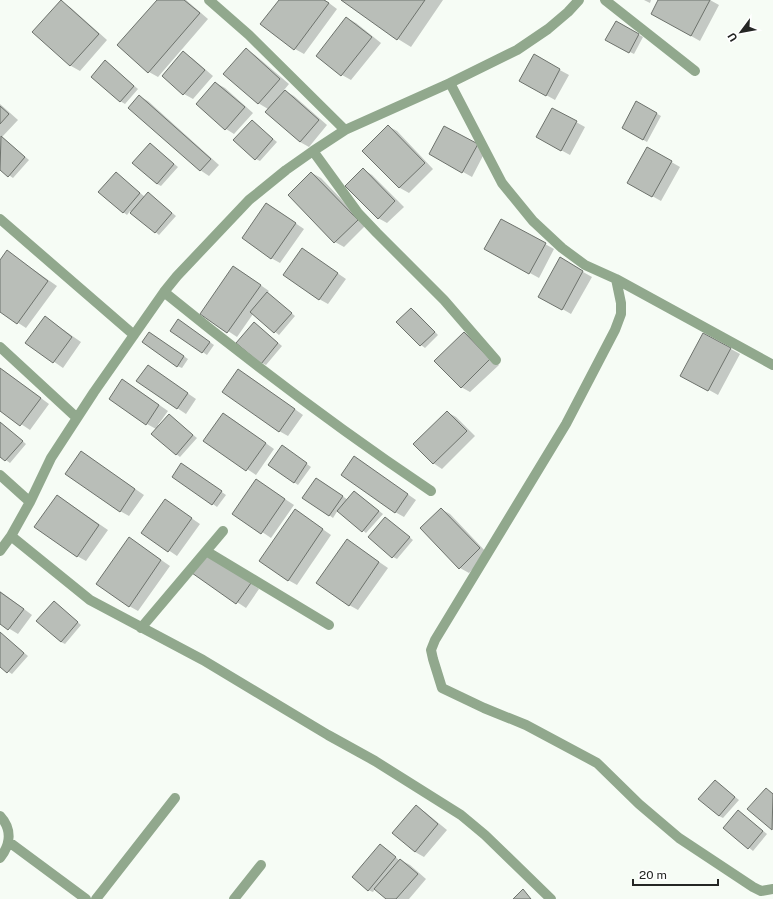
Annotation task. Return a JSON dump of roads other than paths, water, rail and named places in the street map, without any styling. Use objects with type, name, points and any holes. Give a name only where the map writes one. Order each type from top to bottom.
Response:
[{"type":"street","points":[[209,0],[249,34],[345,130]]},
{"type":"street","points":[[0,551],[11,536],[30,502],[51,458],[164,292],[177,276],[249,200],[313,151],[345,130],[450,83],[517,50],[548,29],[568,12],[579,0]]},
{"type":"street","points":[[605,0],[695,71]]},
{"type":"street","points":[[450,83],[502,183],[533,222],[562,248],[585,265],[616,279],[773,365]]},
{"type":"street","points":[[313,151],[358,213],[444,300],[496,360]]},
{"type":"street","points":[[0,219],[134,335]]},
{"type":"street","points":[[616,279],[621,314],[615,330],[566,424],[435,640],[431,650],[433,659],[442,688],[484,708],[526,725],[597,763],[639,804],[679,838],[753,887],[762,895],[773,889]]},
{"type":"street","points":[[164,292],[237,350],[385,460],[431,491]]},
{"type":"street","points":[[0,347],[77,418]]},
{"type":"street","points":[[0,475],[30,502]]},
{"type":"street","points":[[141,628],[223,531]]},
{"type":"street","points":[[11,536],[90,600],[203,660],[328,735],[375,761],[461,815],[485,835],[551,899]]},
{"type":"street","points":[[206,551],[329,625]]},
{"type":"street","points":[[96,899],[176,798]]},
{"type":"street","points":[[0,816],[4,820],[9,831],[9,842],[5,852],[0,858]]},
{"type":"street","points":[[9,842],[86,899]]},
{"type":"street","points":[[234,899],[260,865]]}]
